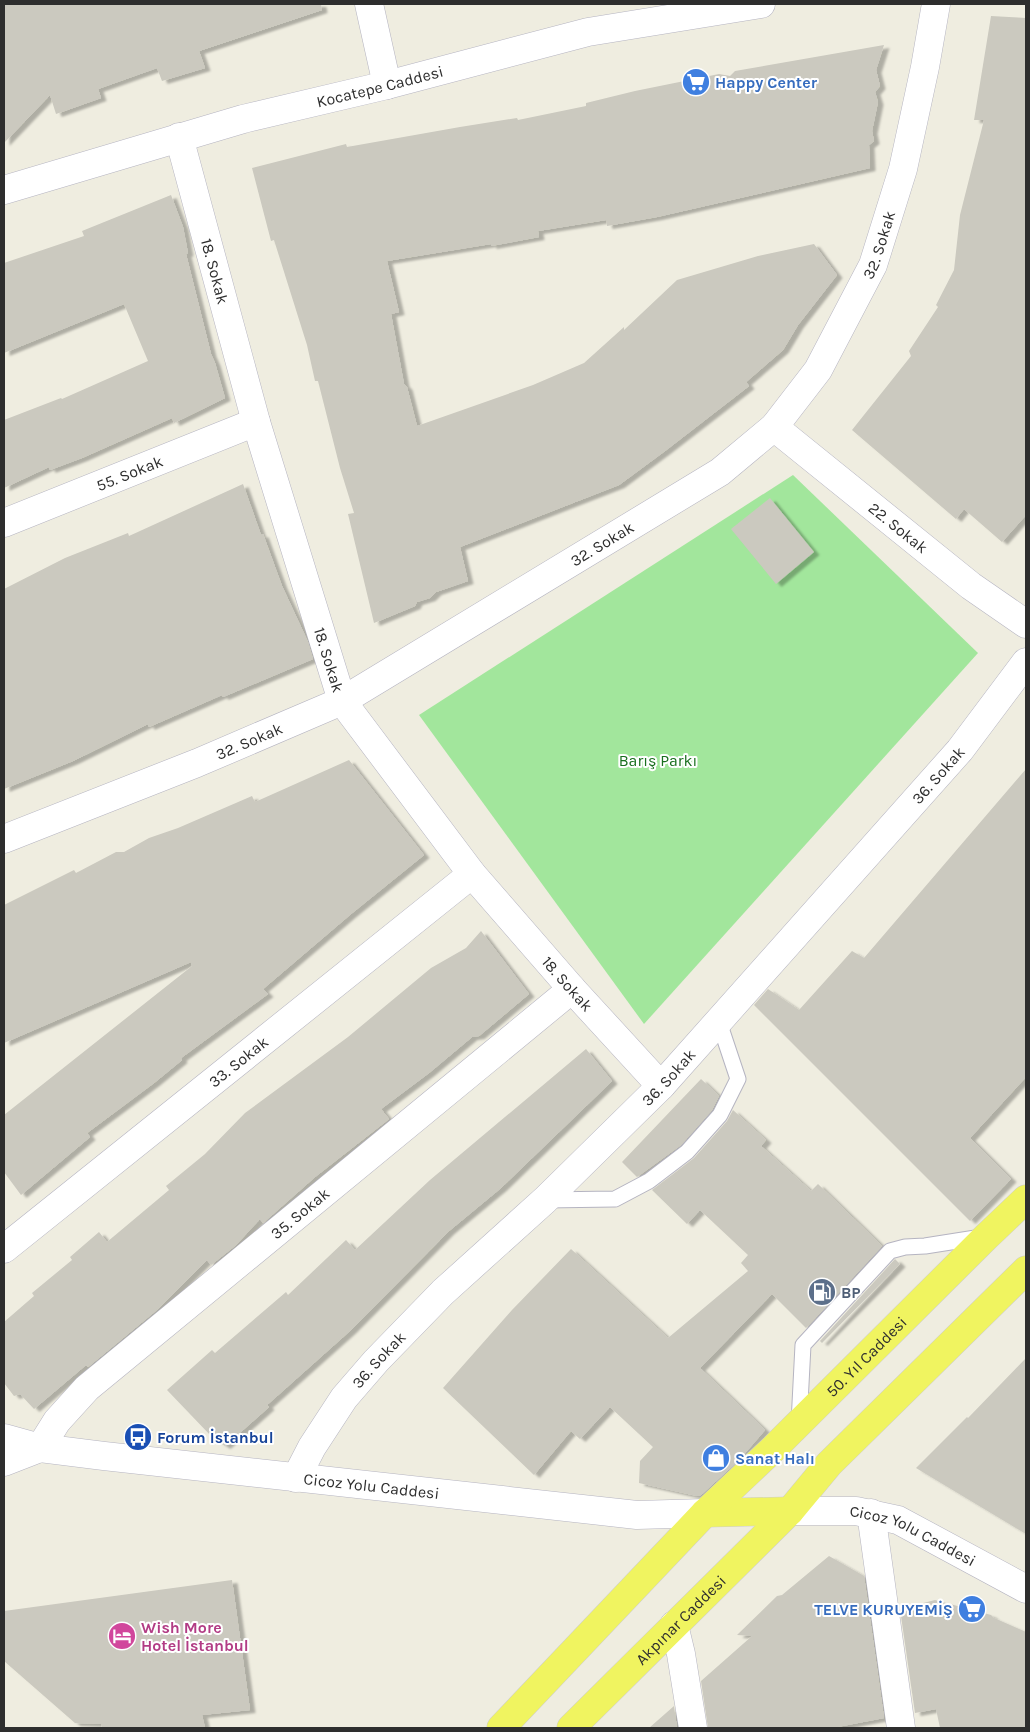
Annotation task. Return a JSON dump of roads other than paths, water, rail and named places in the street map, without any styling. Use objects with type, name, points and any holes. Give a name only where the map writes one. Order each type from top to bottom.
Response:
[{"type":"main road","name":"50. Yıl Caddesi","points":[[705,1513],[1026,1199]]},
{"type":"main road","points":[[501,1728],[705,1513],[790,1511],[829,1464],[1026,1270]]},
{"type":"main road","name":"Akpınar Caddesi","points":[[571,1728],[790,1511]]},
{"type":"street","points":[[369,4],[387,84]]},
{"type":"street","name":"Kocatepe Caddesi","points":[[4,190],[244,119],[588,32],[761,4]]},
{"type":"street","name":"32. Sokak","points":[[4,839],[197,764],[342,701],[720,472],[774,427],[818,370],[873,265],[903,169],[925,67],[936,4]]},
{"type":"street","name":"18. Sokak","points":[[178,137],[256,422],[342,701],[472,874],[572,989],[661,1086]]},
{"type":"street","name":"55. Sokak","points":[[4,523],[256,422]]},
{"type":"street","name":"22. Sokak","points":[[774,427],[971,586],[1026,624]]},
{"type":"street","name":"36. Sokak","points":[[296,1478],[312,1448],[344,1398],[376,1361],[443,1292],[545,1200],[661,1086],[960,750],[1026,662]]},
{"type":"street","name":"33. Sokak","points":[[4,1250],[472,874]]},
{"type":"street","name":"35. Sokak","points":[[40,1448],[58,1421],[86,1388],[572,989]]},
{"type":"street","name":"Cicoz Yolu Caddesi","points":[[4,1438],[40,1448],[637,1515],[705,1513]]},
{"type":"street","points":[[4,1462],[40,1448]]},
{"type":"street","name":"Cicoz Yolu Caddesi","points":[[790,1511],[849,1510],[898,1520],[1026,1589]]},
{"type":"street","points":[[871,1513],[901,1728]]},
{"type":"street","points":[[674,1625],[681,1654],[693,1728]]},
{"type":"lane","points":[[545,1200],[615,1199],[649,1181],[687,1152],[720,1115],[738,1079],[719,1022]]},
{"type":"lane","points":[[798,1423],[804,1345],[890,1251],[905,1247],[986,1237]]},
{"type":"place","name":"Happy Center","points":[[696,82]]},
{"type":"place","name":"BP","points":[[822,1292]]},
{"type":"place","name":"Forum İstanbul","points":[[138,1437]]},
{"type":"place","name":"Sanat Halı","points":[[716,1458]]},
{"type":"place","name":"TELVE KURUYEMİŞ","points":[[972,1609]]},
{"type":"place","name":"Wish More Hotel İstanbul","points":[[122,1636]]},
{"type":"park label","name":"Barış Parkı","points":[[658,760]]}]
